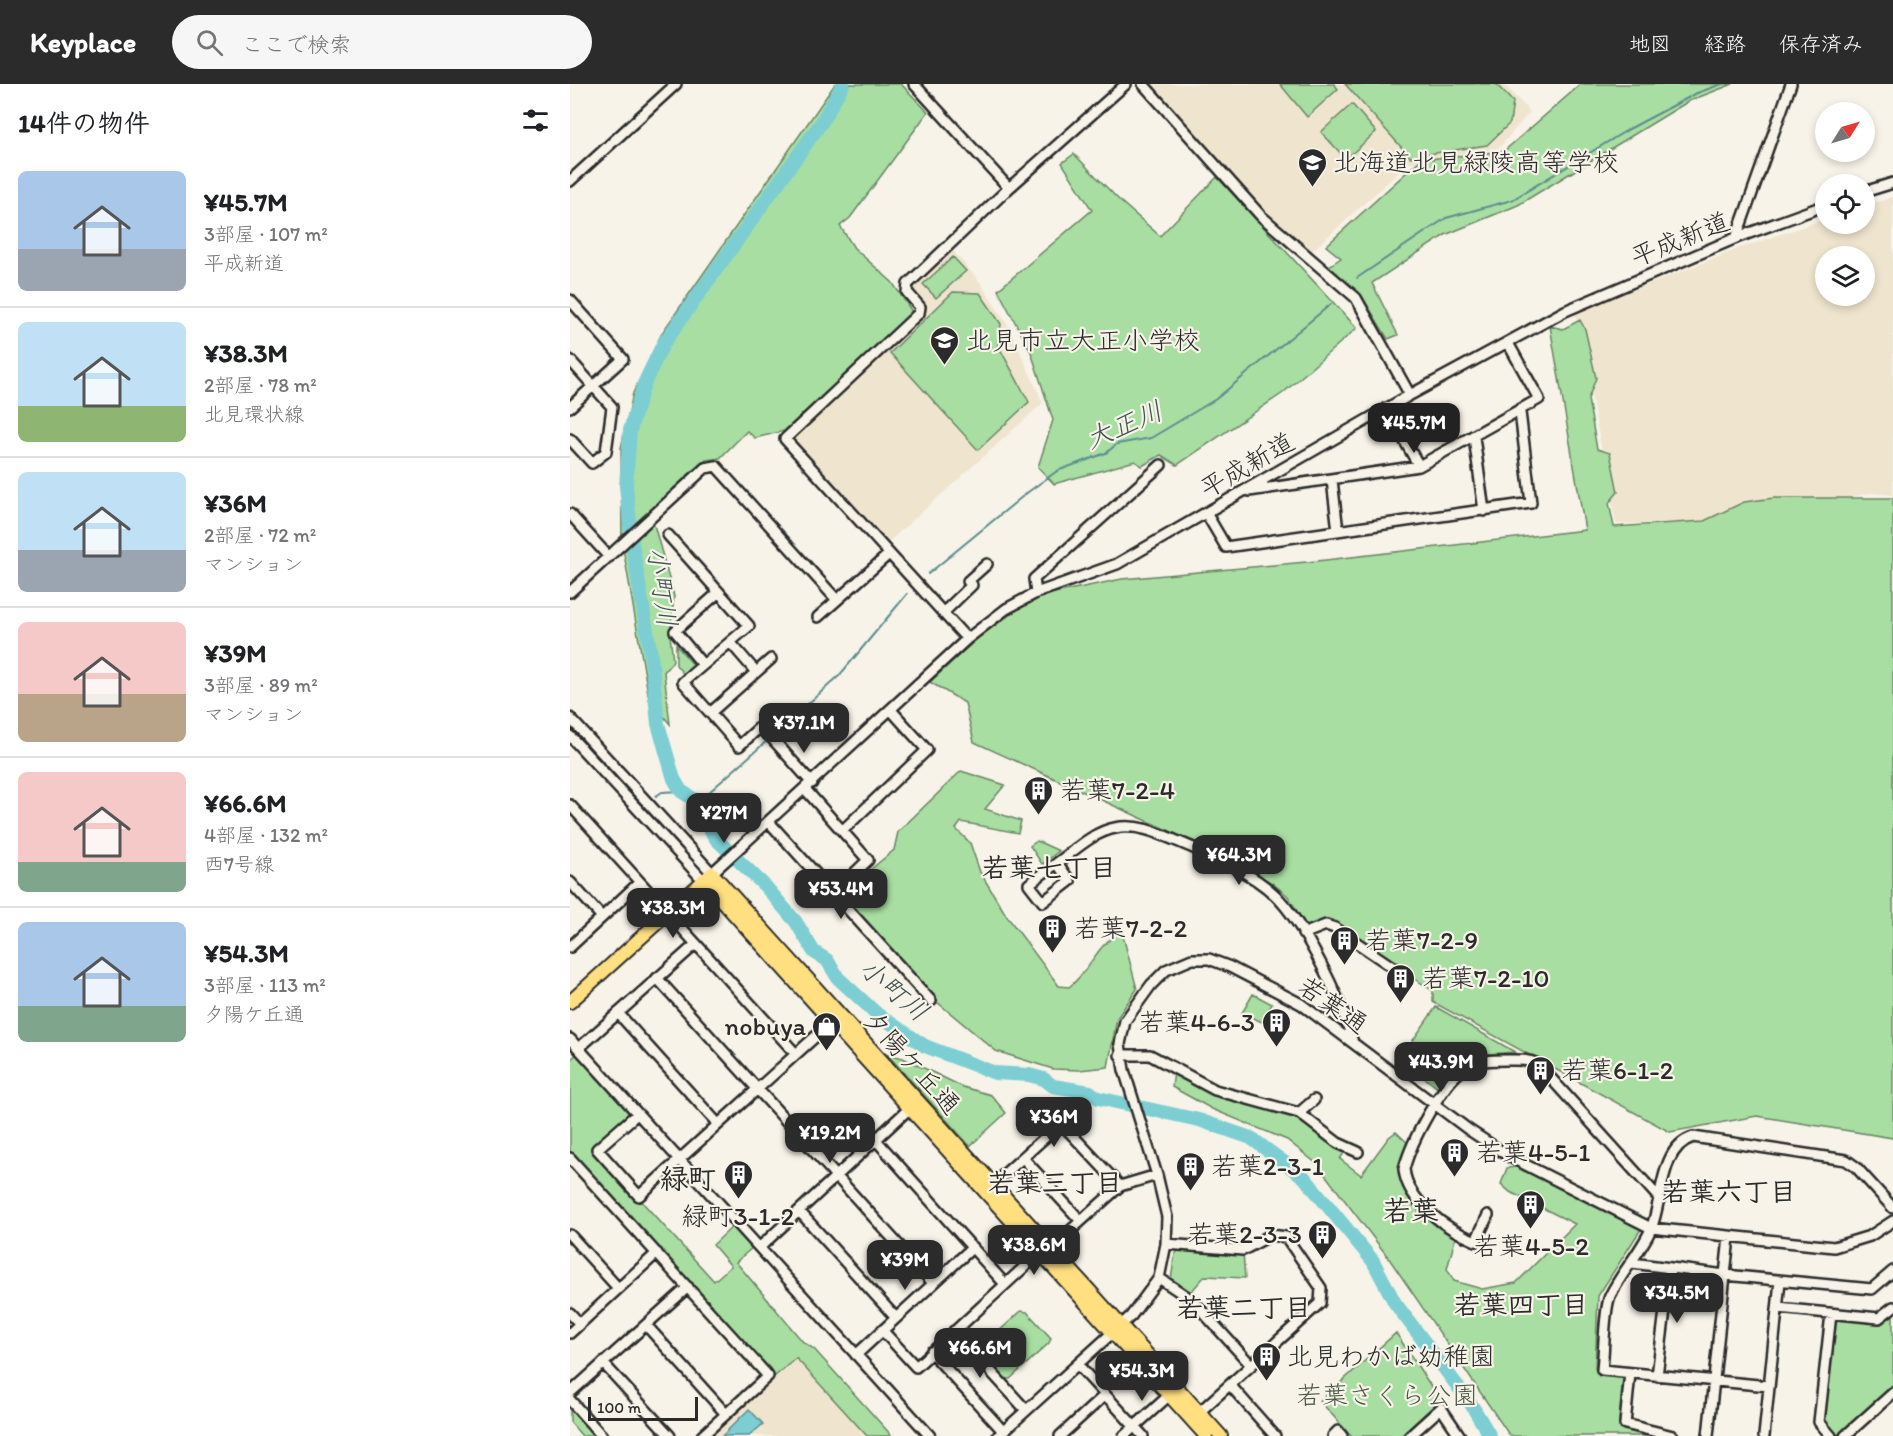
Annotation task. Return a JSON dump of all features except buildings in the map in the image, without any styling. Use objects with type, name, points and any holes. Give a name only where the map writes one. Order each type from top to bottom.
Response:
[{"type":"main road","points":[[570,1002],[712,872]]},
{"type":"main road","name":"夕陽ケ丘通","points":[[712,872],[835,1018],[913,1105],[989,1189],[1051,1248],[1117,1330]]},
{"type":"main road","name":"夕陽ケ丘通","points":[[989,1189],[1039,1254],[1117,1330],[1195,1416],[1221,1436]]},
{"type":"main road","name":"夕陽ケ丘通","points":[[1195,1416],[1206,1436]]},
{"type":"street","points":[[570,181],[676,84]]},
{"type":"street","points":[[914,84],[1009,188]]},
{"type":"street","points":[[967,639],[785,439],[920,313],[920,307],[908,292],[908,284],[1009,188],[1126,84]]},
{"type":"street","points":[[1143,84],[1262,216],[1356,298],[1410,395]]},
{"type":"street","points":[[1736,238],[1791,84]]},
{"type":"street","points":[[1875,189],[1893,183]]},
{"type":"street","name":"平成新道","points":[[712,872],[809,786],[967,639],[1006,609],[1036,593],[1117,564],[1386,408],[1565,311],[1736,238],[1815,209]]},
{"type":"street","points":[[570,300],[623,359],[570,407]]},
{"type":"street","points":[[1244,491],[1419,466],[1520,412],[1539,399],[1508,343]]},
{"type":"street","points":[[570,360],[612,407],[606,452],[592,463],[570,439]]},
{"type":"street","points":[[1386,408],[1419,466]]},
{"type":"street","points":[[1206,513],[1226,547],[1531,503],[1520,412]]},
{"type":"street","points":[[1474,437],[1484,511]]},
{"type":"street","points":[[1036,593],[1035,579],[1161,465]]},
{"type":"street","points":[[570,592],[705,468],[716,466],[837,600]]},
{"type":"street","points":[[1332,480],[1338,531]]},
{"type":"street","points":[[570,514],[609,557]]},
{"type":"street","points":[[668,535],[749,626],[684,682],[739,746],[761,726],[776,742],[842,831],[868,860],[834,893]]},
{"type":"street","points":[[818,617],[889,554]]},
{"type":"street","points":[[943,612],[972,585],[968,581],[987,564]]},
{"type":"street","points":[[703,665],[675,631],[719,592]]},
{"type":"street","points":[[730,642],[756,672]]},
{"type":"street","points":[[710,713],[771,658]]},
{"type":"street","points":[[842,831],[927,750],[891,710]]},
{"type":"street","name":"夕陽ケ丘通","points":[[570,718],[712,872]]},
{"type":"street","points":[[570,736],[579,728]]},
{"type":"street","name":"夕陽ケ丘通","points":[[570,736],[712,872]]},
{"type":"street","points":[[570,805],[796,1054]]},
{"type":"street","points":[[769,822],[931,1002]]},
{"type":"street","points":[[1057,863],[1070,881],[1042,902],[1029,884],[1057,863],[1104,830],[1125,827],[1146,828],[1199,850],[1261,884],[1287,907],[1303,934],[1347,1018],[1353,1043]]},
{"type":"street","points":[[570,882],[602,917]]},
{"type":"street","points":[[570,947],[640,882]]},
{"type":"street","points":[[1303,934],[1326,925],[1335,928],[1397,970]]},
{"type":"street","points":[[579,1048],[696,944]]},
{"type":"street","name":"若葉通","points":[[1000,1434],[1117,1330],[1135,1312],[1159,1278],[1166,1244],[1167,1217],[1157,1174],[1120,1055],[1121,1031],[1125,1021],[1151,985],[1166,970],[1192,959],[1209,959],[1240,972],[1301,1004],[1435,1106],[1510,1157],[1651,1228],[1729,1238],[1834,1247],[1870,1236],[1893,1221]]},
{"type":"street","points":[[657,978],[933,1282]]},
{"type":"street","points":[[618,1013],[718,1125]]},
{"type":"street","points":[[637,1114],[597,1149],[639,1196],[835,1018]]},
{"type":"street","points":[[570,1039],[930,1436]]},
{"type":"street","points":[[1120,1055],[1150,1055],[1215,1090],[1299,1113],[1338,1143],[1358,1152]]},
{"type":"street","points":[[1488,1215],[1476,1241],[1462,1236],[1438,1220],[1423,1205],[1405,1177],[1407,1160],[1435,1106],[1456,1074],[1467,1066],[1486,1060],[1530,1060],[1546,1072],[1660,1199]]},
{"type":"street","points":[[1299,1113],[1314,1100]]},
{"type":"street","points":[[759,1247],[913,1105]]},
{"type":"street","points":[[989,1189],[1061,1123],[1120,1186]]},
{"type":"street","points":[[1769,1386],[1602,1370],[1609,1298],[1651,1228],[1672,1153],[1681,1141],[1693,1137],[1846,1160],[1856,1167],[1893,1208]]},
{"type":"street","points":[[876,1140],[1005,1284]]},
{"type":"street","points":[[570,1158],[768,1376],[702,1436]]},
{"type":"street","points":[[1023,1158],[1081,1221]]},
{"type":"street","points":[[882,1330],[916,1367],[1005,1284],[1039,1254],[1051,1248],[1120,1186],[1157,1174]]},
{"type":"street","points":[[799,1211],[896,1318]]},
{"type":"street","points":[[1166,1244],[1243,1250],[1271,1235],[1286,1237],[1321,1288],[1320,1304],[1195,1416]]},
{"type":"street","points":[[570,1236],[618,1288]]},
{"type":"street","points":[[1708,1436],[1729,1238]]},
{"type":"street","points":[[856,1354],[973,1247]]},
{"type":"street","points":[[570,1333],[657,1253]]},
{"type":"street","points":[[1632,1263],[1780,1281],[1872,1289],[1893,1271]]},
{"type":"street","points":[[1657,1376],[1670,1269]]},
{"type":"street","points":[[1159,1278],[1192,1300],[1251,1365]]},
{"type":"street","points":[[1764,1436],[1780,1281]]},
{"type":"street","points":[[570,1393],[688,1287]]},
{"type":"street","points":[[1778,1308],[1879,1318],[1893,1307]]},
{"type":"street","points":[[570,1313],[580,1324]]},
{"type":"street","points":[[1831,1314],[1819,1422],[1831,1436]]},
{"type":"street","points":[[646,1325],[726,1414]]},
{"type":"street","points":[[954,1330],[1026,1410]]},
{"type":"street","points":[[931,1352],[1000,1434]]},
{"type":"street","points":[[603,1363],[670,1436]]},
{"type":"street","points":[[1078,1365],[1143,1436]]},
{"type":"street","points":[[1630,1373],[1625,1424],[1673,1436]]},
{"type":"street","points":[[1230,1384],[1275,1436]]},
{"type":"street","points":[[1124,1436],[1174,1392]]},
{"type":"street","points":[[1845,1436],[1893,1393]]},
{"type":"street","points":[[1060,1436],[1105,1395]]},
{"type":"street","points":[[570,1400],[602,1436]]},
{"type":"street","points":[[1410,1436],[1441,1408],[1460,1436]]},
{"type":"street","points":[[1333,1436],[1338,1431],[1342,1436]]},
{"type":"shaded area","name":"北海道北見緑陵高等学校","points":[[1149,84],[1504,84],[1530,112],[1499,148],[1409,163],[1312,251],[1266,213]]},
{"type":"shaded area","points":[[1893,197],[1893,495],[1872,493],[1706,522],[1616,524],[1575,313],[1740,248],[1815,222],[1815,234],[1875,234],[1875,203]]},
{"type":"shaded area","name":"北見市立大正小学校","points":[[948,245],[980,282],[1009,327],[1043,403],[883,547],[785,439],[919,313],[908,284]]},
{"type":"shaded area","points":[[796,1358],[867,1436],[717,1436],[712,1431]]},
{"type":"green space","points":[[835,84],[901,84],[928,112],[850,218],[840,226],[854,248],[892,282],[913,313],[784,431],[755,438],[747,431],[720,458],[706,460],[651,514],[674,596],[670,635],[673,661],[664,672],[670,724],[649,699],[622,542],[621,448],[633,393],[662,333]]},
{"type":"green space","points":[[1280,84],[1334,84],[1338,89],[1307,117]]},
{"type":"green space","points":[[1345,84],[1496,84],[1513,102],[1510,123],[1487,145],[1410,157]]},
{"type":"green space","points":[[1581,84],[1733,84],[1689,101],[1518,205],[1445,235],[1372,283],[1398,335],[1388,339],[1361,295],[1329,266],[1341,258],[1326,246],[1420,160],[1504,151]]},
{"type":"green space","points":[[1352,104],[1376,132],[1346,159],[1321,132]]},
{"type":"green space","points":[[1074,154],[1120,201],[1160,236],[1217,177],[1357,328],[1283,393],[1177,465],[1161,455],[1142,466],[1135,461],[1054,484],[1038,467],[1053,420],[1031,352],[998,290],[1092,210],[1062,163]]},
{"type":"green space","points":[[953,257],[966,271],[936,298],[923,284]]},
{"type":"green space","points":[[953,292],[980,293],[1001,324],[998,345],[1029,402],[978,450],[890,353]]},
{"type":"green space","points":[[1580,320],[1585,329],[1596,378],[1588,399],[1597,449],[1610,453],[1618,492],[1609,503],[1614,527],[1704,521],[1744,502],[1774,498],[1893,498],[1893,1138],[1757,1116],[1670,1132],[1433,1002],[1433,991],[1329,922],[1307,928],[1288,896],[1272,883],[1198,844],[974,742],[965,703],[930,682],[980,636],[1035,597],[1122,579],[1317,561],[1585,530],[1550,326],[1563,329]]},
{"type":"green space","points":[[676,645],[696,668],[686,677],[676,665]]},
{"type":"green space","points":[[961,771],[1005,785],[985,809],[1021,821],[1018,833],[961,822],[956,829],[970,843],[980,872],[1006,915],[1059,986],[1069,987],[1076,981],[1099,950],[1122,932],[1137,989],[1117,1018],[1108,1067],[1079,1070],[1053,1069],[996,1051],[937,1002],[841,894],[894,850],[898,832]]},
{"type":"green space","points":[[1037,841],[1059,851],[1042,864],[1030,846]]},
{"type":"green space","points":[[1253,994],[1272,1004],[1262,1022],[1242,1013]]},
{"type":"green space","points":[[1436,1007],[1515,1052],[1471,1057],[1456,1067],[1439,1089],[1400,1059]]},
{"type":"green space","points":[[578,1053],[632,1113],[593,1148],[714,1281],[731,1266],[713,1245],[734,1225],[753,1247],[736,1262],[803,1342],[814,1349],[892,1436],[867,1436],[796,1358],[774,1377],[570,1151],[570,1060]]},
{"type":"green space","points":[[887,1054],[903,1058],[963,1087],[991,1095],[1006,1113],[970,1146]]},
{"type":"green space","points":[[1174,1072],[1300,1116],[1344,1153],[1340,1159],[1361,1175],[1389,1137],[1396,1132],[1412,1147],[1404,1159],[1420,1205],[1432,1220],[1456,1236],[1447,1269],[1454,1281],[1482,1289],[1516,1283],[1575,1224],[1510,1192],[1501,1184],[1507,1168],[1517,1167],[1641,1229],[1598,1296],[1595,1369],[1623,1376],[1619,1424],[1661,1436],[1510,1436],[1388,1257],[1317,1164],[1287,1140],[1212,1109],[1172,1087]]},
{"type":"green space","points":[[1180,1249],[1243,1253],[1245,1278],[1205,1276],[1189,1294],[1171,1279],[1175,1254]]},
{"type":"green space","points":[[1021,1311],[1027,1312],[1051,1338],[1049,1343],[1010,1379],[1002,1378],[981,1353],[982,1347]]},
{"type":"green space","points":[[1893,1314],[1893,1386],[1838,1436],[1824,1421],[1836,1319],[1881,1323]]},
{"type":"green space","name":"若葉さくら公園","points":[[1396,1333],[1440,1400],[1401,1436],[1351,1436],[1320,1401]]},
{"type":"green space","points":[[570,1409],[594,1436],[582,1436],[570,1422]]},
{"type":"water","points":[[749,1409],[763,1424],[749,1436],[722,1436]]},
{"type":"waterway","name":"小町川","points":[[843,84],[821,123],[663,344],[644,384],[630,430],[626,486],[632,543],[651,655],[658,724],[674,779],[681,791],[698,802],[705,822],[716,839],[766,887],[796,922],[814,952],[827,960],[838,978],[877,1014],[925,1046],[995,1073],[1029,1075],[1044,1079],[1053,1086],[1090,1092],[1098,1098],[1199,1120],[1251,1138],[1304,1177],[1373,1261],[1395,1303],[1471,1404],[1490,1436]]},
{"type":"waterway","name":"大正川","points":[[1357,278],[1446,218],[1512,200],[1629,129],[1697,93],[1722,84]]},
{"type":"waterway","name":"大正川","points":[[928,574],[1057,471],[1106,453],[1117,444],[1151,438],[1216,399],[1331,304]]},
{"type":"waterway","name":"大正川","points":[[773,735],[839,676],[907,594]]},
{"type":"waterway","name":"大正川","points":[[698,802],[769,739]]},
{"type":"waterway","points":[[656,796],[662,792],[681,791]]},
{"type":"place","name":"北海道北見緑陵高等学校","points":[[1312,188]]},
{"type":"place","name":"北見市立大正小学校","points":[[945,366]]},
{"type":"place","name":"若葉7-2-4","points":[[1039,816]]},
{"type":"place","name":"若葉7-2-2","points":[[1053,954]]},
{"type":"place","name":"若葉7-2-9","points":[[1344,966]]},
{"type":"place","name":"若葉7-2-10","points":[[1401,1004]]},
{"type":"place","name":"若葉4-6-3","points":[[1276,1048]]},
{"type":"place","name":"nobuya","points":[[827,1052]]},
{"type":"place","name":"若葉6-1-2","points":[[1540,1096]]},
{"type":"place","name":"若葉4-5-1","points":[[1455,1178]]},
{"type":"place","name":"若葉2-3-1","points":[[1190,1192]]},
{"type":"place","name":"緑町3-1-2","points":[[738,1200]]},
{"type":"place","name":"若葉4-5-2","points":[[1531,1230]]},
{"type":"place","name":"若葉2-3-3","points":[[1323,1260]]},
{"type":"place","name":"北見わかば幼稚園","points":[[1266,1382]]},
{"type":"district","name":"若葉七丁目","points":[[1049,868]]},
{"type":"district","name":"緑町","points":[[688,1178]]},
{"type":"district","name":"若葉三丁目","points":[[1055,1183]]},
{"type":"district","name":"若葉六丁目","points":[[1729,1192]]},
{"type":"district","name":"若葉","points":[[1411,1210]]},
{"type":"district","name":"若葉四丁目","points":[[1521,1305]]},
{"type":"district","name":"若葉二丁目","points":[[1244,1308]]}]
